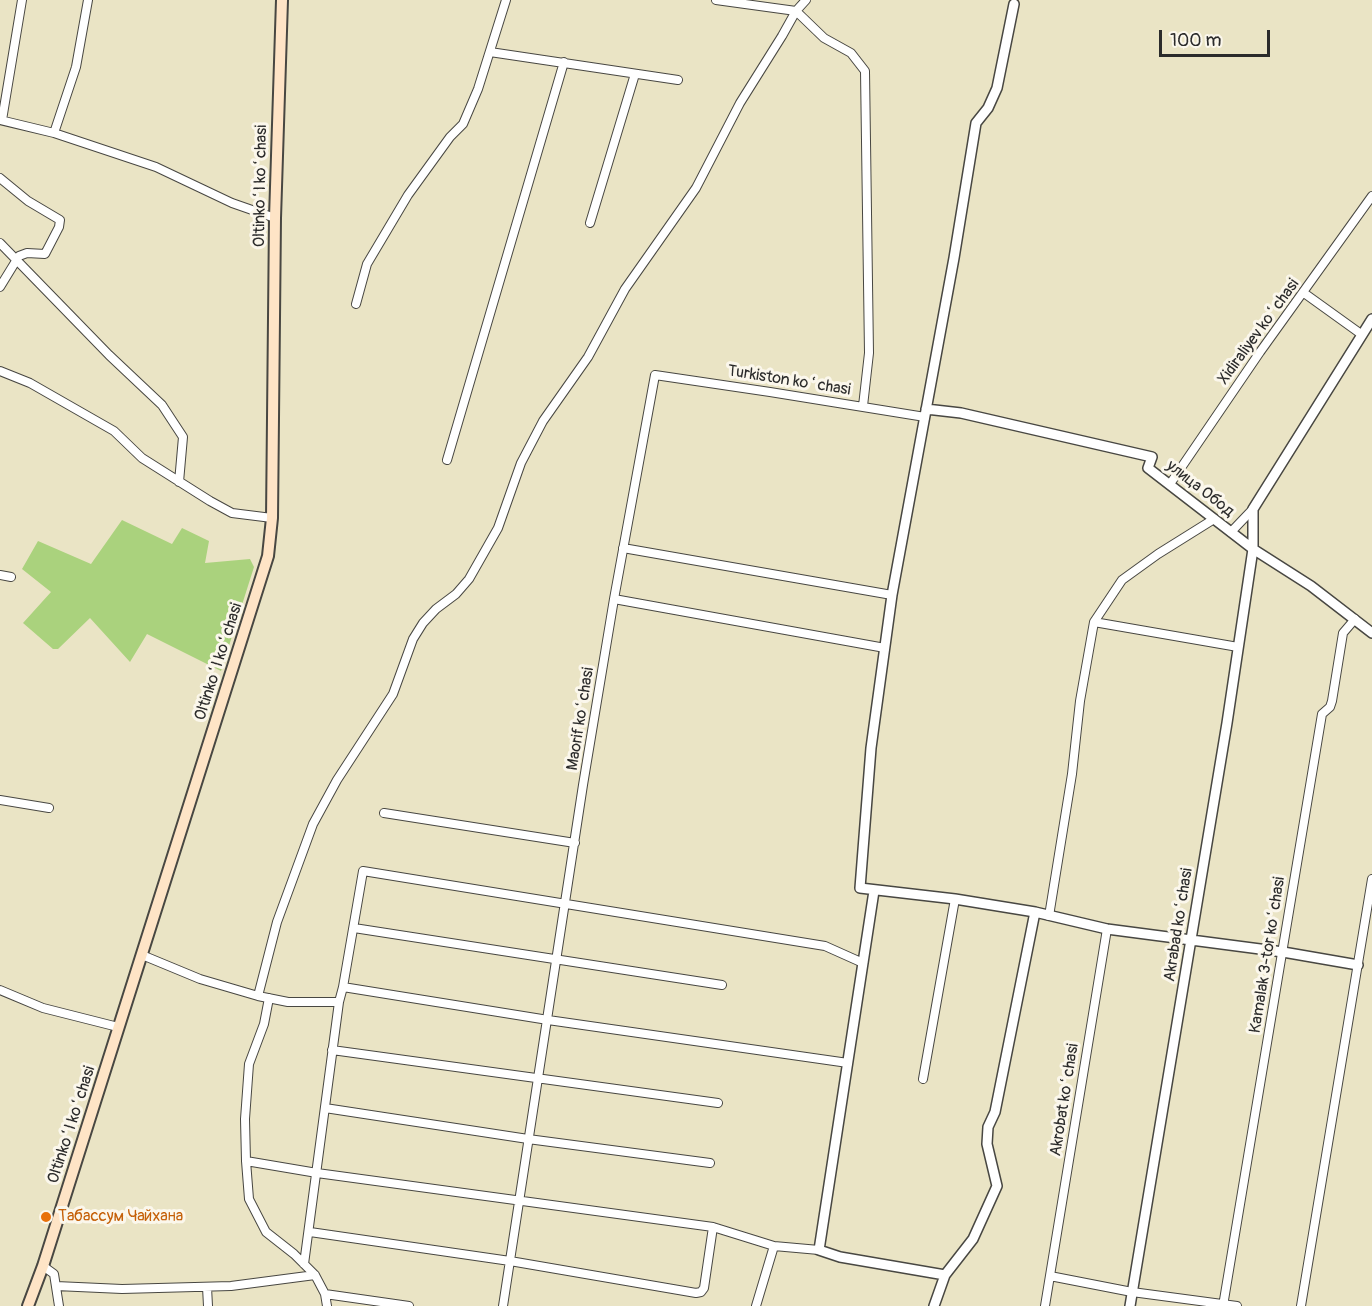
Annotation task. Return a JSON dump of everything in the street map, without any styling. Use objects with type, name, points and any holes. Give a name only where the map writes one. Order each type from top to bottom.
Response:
[{"type":"main road","name":"Oltinkoʻl koʻchasi","points":[[28,1306],[43,1266],[268,556],[272,518],[275,218],[282,0]]},
{"type":"street","points":[[22,0],[1,120],[54,132],[156,167],[223,200],[275,218]]},
{"type":"street","points":[[54,132],[76,67],[88,0]]},
{"type":"street","points":[[356,304],[368,264],[408,195],[450,137],[463,124],[506,0]]},
{"type":"street","points":[[716,0],[796,11]]},
{"type":"street","points":[[258,996],[277,922],[313,824],[337,780],[393,694],[413,639],[436,609],[456,594],[469,579],[498,528],[521,463],[543,421],[588,357],[626,289],[696,188],[740,103],[796,11],[806,0]]},
{"type":"street","points":[[1014,4],[998,88],[988,108],[976,123],[892,595],[871,748],[860,888],[955,899],[1035,912],[1107,929],[1283,952],[1358,965]]},
{"type":"street","name":"Turkiston koʻchasi","points":[[614,599],[655,375],[863,406],[869,353],[865,71],[851,53],[824,38],[796,11]]},
{"type":"street","points":[[490,51],[678,80]]},
{"type":"street","points":[[447,460],[564,62]]},
{"type":"street","points":[[590,223],[635,74]]},
{"type":"street","points":[[0,178],[28,201],[60,220],[60,227],[45,254],[27,253],[16,260],[0,287]]},
{"type":"street","name":"Xidiraliyev koʻchasi","points":[[1170,484],[1260,352],[1372,196]]},
{"type":"street","points":[[0,243],[162,405],[183,436],[179,482]]},
{"type":"street","points":[[1304,293],[1361,334]]},
{"type":"street","points":[[1231,532],[1252,509],[1372,319]]},
{"type":"street","points":[[0,372],[30,383],[114,431],[142,459],[232,513],[272,518]]},
{"type":"street","points":[[863,406],[926,413]]},
{"type":"street","name":"улица Обод","points":[[926,413],[961,413],[1152,457],[1148,468],[1253,549],[1311,586],[1372,633]]},
{"type":"street","name":"Akrabad koʻchasi","points":[[1130,1306],[1238,647],[1253,549],[1252,509]]},
{"type":"street","points":[[1049,916],[1072,774],[1080,701],[1094,622],[1122,580],[1214,519]]},
{"type":"street","points":[[623,548],[892,595]]},
{"type":"street","points":[[0,575],[11,577]]},
{"type":"street","points":[[614,599],[885,648]]},
{"type":"street","name":"Maorif koʻchasi","points":[[503,1306],[614,599]]},
{"type":"street","name":"Kamalak 3-tor koʻchasi","points":[[1223,1305],[1322,714],[1330,707],[1332,701],[1341,640],[1346,629],[1355,619]]},
{"type":"street","points":[[1094,622],[1238,647]]},
{"type":"street","points":[[0,800],[49,808]]},
{"type":"street","points":[[384,813],[575,843]]},
{"type":"street","points":[[304,1264],[339,1002],[344,987],[363,871],[825,946],[863,963]]},
{"type":"street","points":[[1301,1306],[1372,879]]},
{"type":"street","points":[[819,1250],[874,891]]},
{"type":"street","points":[[923,1079],[955,899]]},
{"type":"street","points":[[934,1306],[945,1275],[973,1239],[997,1186],[987,1144],[988,1127],[995,1112],[1035,912]]},
{"type":"street","points":[[354,928],[722,985]]},
{"type":"street","name":"Akrobat koʻchasi","points":[[1045,1306],[1107,929]]},
{"type":"street","points":[[142,956],[200,979],[258,996],[288,1002],[339,1002]]},
{"type":"street","points":[[344,987],[548,1020],[848,1063]]},
{"type":"street","points":[[0,990],[43,1008],[118,1027]]},
{"type":"street","points":[[269,998],[264,1024],[249,1064],[245,1119],[249,1199],[266,1232],[315,1275],[325,1294],[327,1306]]},
{"type":"street","points":[[332,1050],[718,1103]]},
{"type":"street","points":[[325,1108],[528,1139],[710,1163]]},
{"type":"street","points":[[246,1161],[317,1173],[712,1227],[774,1246],[819,1250],[840,1257],[945,1275]]},
{"type":"street","points":[[310,1232],[701,1292],[704,1288],[712,1227]]},
{"type":"street","points":[[756,1306],[774,1246]]},
{"type":"street","points":[[43,1266],[54,1274],[59,1306]]},
{"type":"street","points":[[56,1286],[122,1289],[231,1286],[315,1275]]},
{"type":"street","points":[[1050,1276],[1132,1292],[1237,1306]]},
{"type":"street","points":[[207,1287],[208,1306]]},
{"type":"street","points":[[325,1294],[409,1306]]},
{"type":"green space","points":[[122,520],[172,544],[182,528],[209,541],[205,563],[250,559],[254,567],[221,671],[147,634],[130,662],[90,618],[58,649],[53,649],[23,623],[51,592],[22,569],[38,541],[91,564]]},
{"type":"place","name":"Табассум Чайхана","points":[[46,1217]]}]
